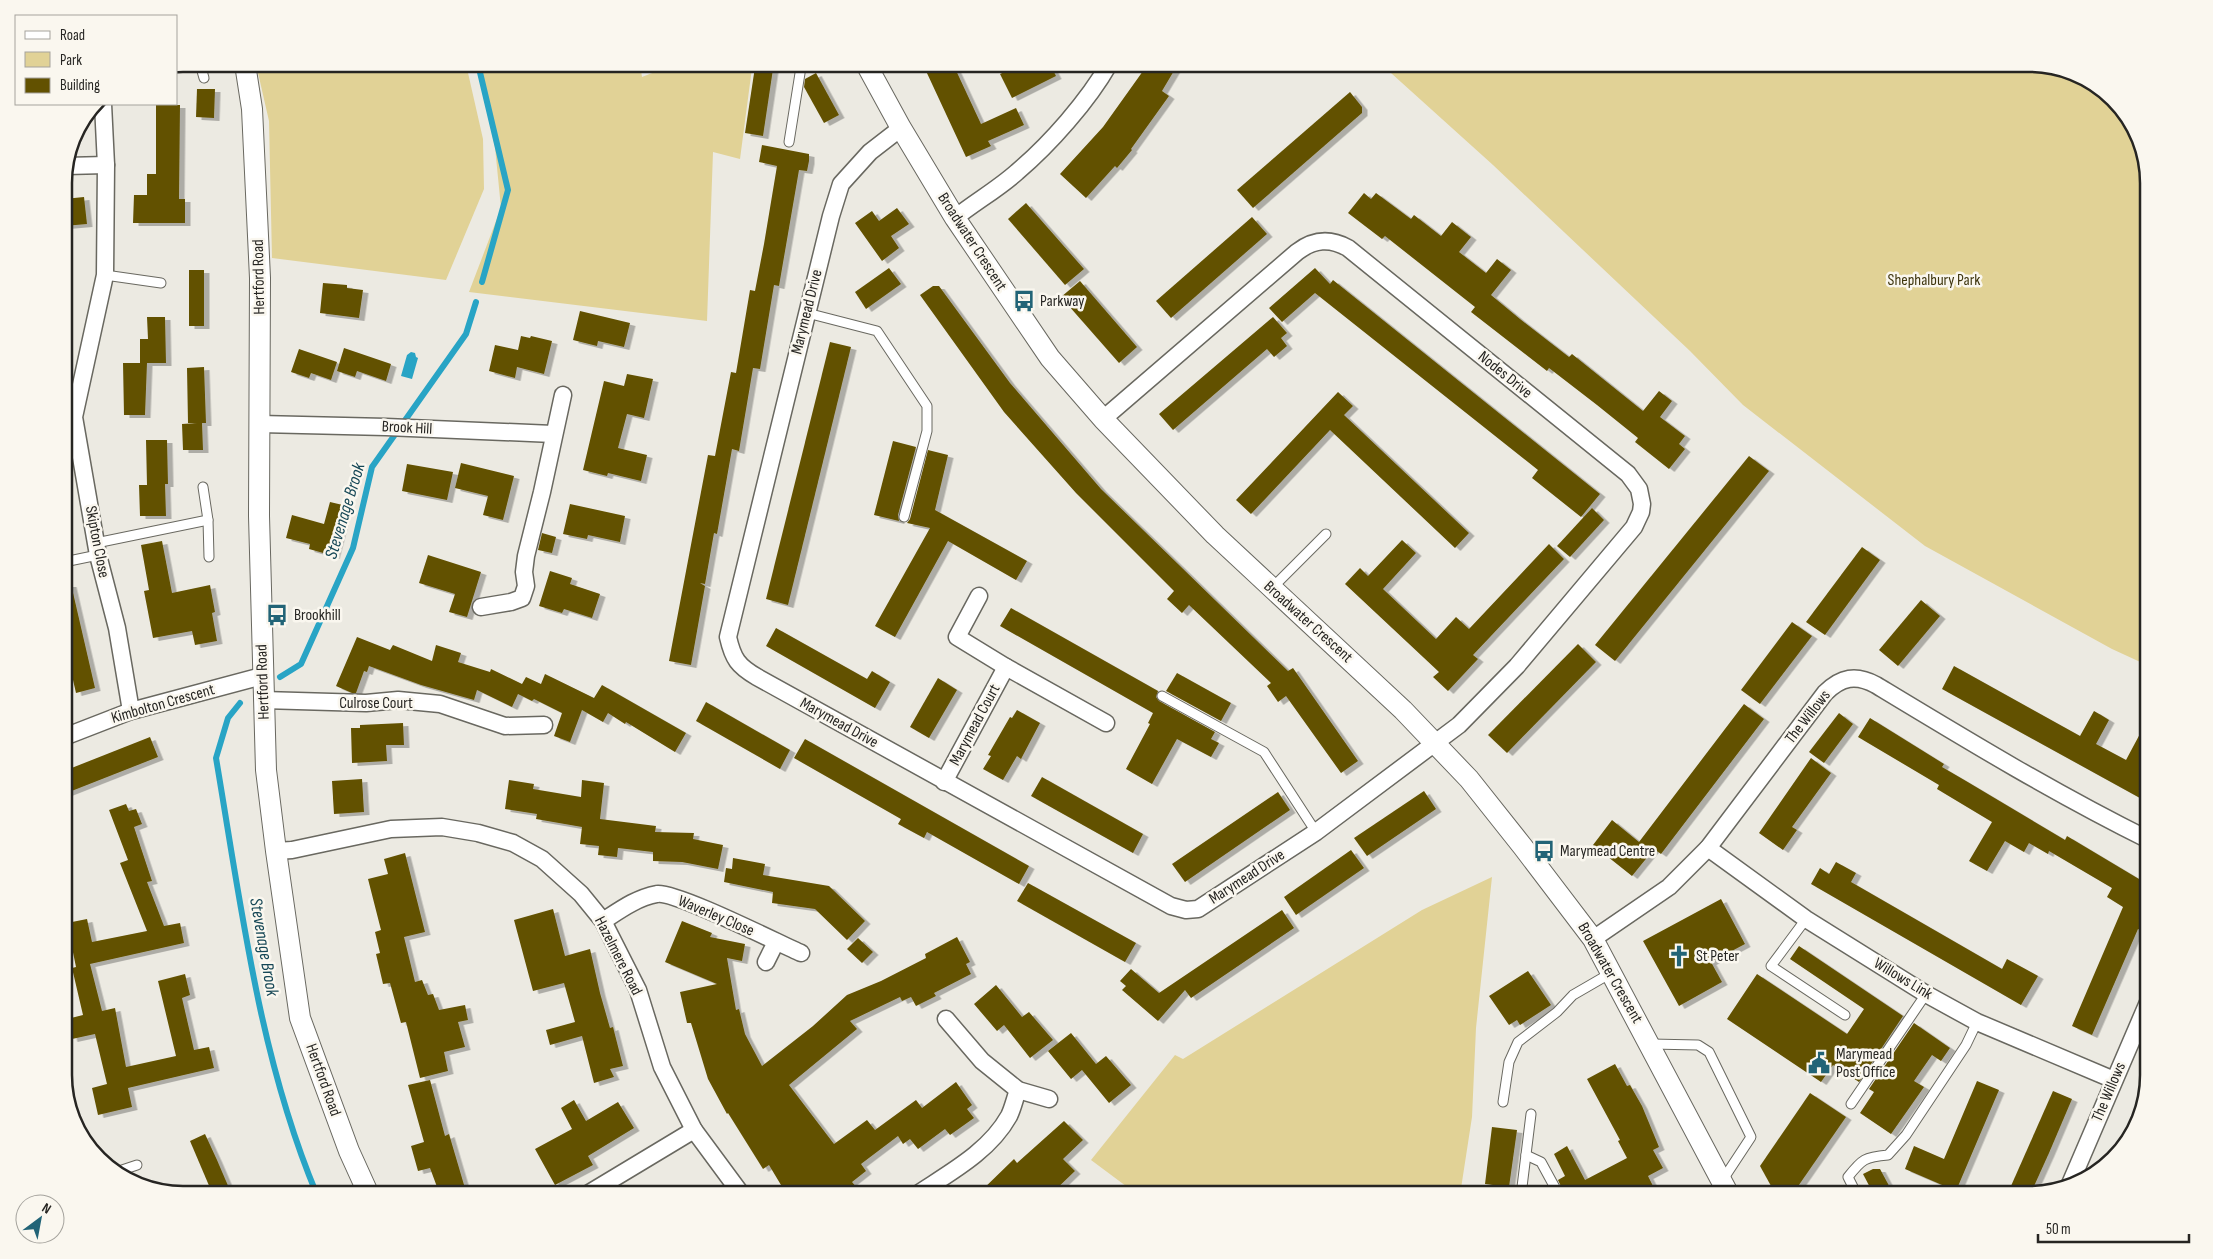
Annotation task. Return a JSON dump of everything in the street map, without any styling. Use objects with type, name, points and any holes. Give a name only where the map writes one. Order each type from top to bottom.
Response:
[{"type":"street","name":"Hertford Road","points":[[246,72],[252,109],[259,256],[260,424],[258,516],[266,770],[300,1018],[349,1152],[364,1186]]},
{"type":"street","name":"Broadwater Crescent","points":[[870,72],[901,128],[955,218],[1050,358],[1103,419],[1216,535],[1271,589],[1403,710],[1469,779],[1524,847],[1593,939],[1725,1186]]},
{"type":"street","points":[[955,218],[1016,174],[1052,139],[1104,72]]},
{"type":"street","name":"Skipton Close","points":[[73,403],[105,275],[103,255],[106,165],[104,106]]},
{"type":"street","name":"Marymead Drive","points":[[901,128],[870,152],[841,184],[831,216],[728,637],[736,662],[756,677],[944,782],[1171,906],[1186,910],[1198,909],[1316,832],[1435,745]]},
{"type":"street","points":[[74,166],[106,165]]},
{"type":"street","name":"Nodes Drive","points":[[1103,419],[1297,252],[1311,243],[1327,241],[1339,243],[1348,248],[1628,474],[1639,489],[1642,504],[1641,512],[1634,527],[1517,666],[1459,725],[1435,745]]},
{"type":"street","points":[[481,607],[511,602],[522,598],[526,586],[524,572],[526,556],[563,395]]},
{"type":"street","name":"Brook Hill","points":[[260,424],[553,434]]},
{"type":"street","name":"Skipton Close","points":[[73,438],[116,628],[131,711]]},
{"type":"street","name":"Marymead Court","points":[[979,596],[957,637],[1106,723]]},
{"type":"street","name":"Marymead Court","points":[[944,782],[1006,667]]},
{"type":"street","name":"Kimbolton Crescent","points":[[73,734],[131,711],[262,676]]},
{"type":"street","name":"The Willows","points":[[1593,939],[1669,887],[1708,848],[1825,693],[1837,682],[1850,677],[1868,680],[2024,775],[2083,808],[2140,836]]},
{"type":"street","name":"Culrose Court","points":[[263,700],[366,703],[398,700],[440,704],[505,726],[544,725]]},
{"type":"street","name":"Hazelmere Road","points":[[276,851],[292,850],[392,829],[442,827],[478,833],[512,842],[542,859],[581,894],[603,921],[638,990],[662,1066],[694,1130],[735,1186]]},
{"type":"street","name":"Willows Link","points":[[1708,848],[1806,919],[1926,994],[1977,1022],[2114,1080]]},
{"type":"street","name":"Waverley Close","points":[[603,921],[635,901],[659,894],[685,900],[801,953]]},
{"type":"street","points":[[766,962],[776,942]]},
{"type":"street","points":[[946,1019],[982,1061],[1018,1090],[1049,1099]]},
{"type":"street","name":"The Willows","points":[[2073,1178],[2140,1021]]},
{"type":"street","points":[[930,1186],[961,1165],[990,1142],[1009,1115],[1018,1090]]},
{"type":"street","points":[[606,1186],[694,1130]]},
{"type":"lane","points":[[202,72],[204,78]]},
{"type":"lane","points":[[789,142],[799,72]]},
{"type":"lane","points":[[105,275],[161,283]]},
{"type":"lane","points":[[807,313],[877,331],[927,406],[927,430],[904,517]]},
{"type":"lane","points":[[203,487],[208,520],[209,557]]},
{"type":"lane","points":[[73,558],[97,549],[208,520]]},
{"type":"lane","points":[[1271,589],[1326,534]]},
{"type":"lane","points":[[1162,696],[1264,752],[1316,832]]},
{"type":"lane","points":[[1806,919],[1771,966],[1845,1016]]},
{"type":"lane","points":[[1503,1102],[1508,1062],[1518,1042],[1557,1012],[1574,995],[1611,972]]},
{"type":"lane","points":[[1851,1104],[1926,994]]},
{"type":"lane","points":[[1852,1186],[1848,1177],[1860,1160],[1872,1156],[1888,1155],[1906,1135],[1966,1045],[1977,1022]]},
{"type":"lane","points":[[1650,1044],[1698,1046],[1709,1052],[1751,1137],[1727,1186]]},
{"type":"lane","points":[[1522,1186],[1531,1114]]},
{"type":"lane","points":[[1526,1155],[1541,1162],[1554,1186]]},
{"type":"lane","points":[[124,1169],[137,1165]]},
{"type":"green space","points":[[258,72],[468,72],[483,139],[484,189],[446,280],[272,258],[269,121]]},
{"type":"green space","points":[[478,72],[641,72],[642,77],[655,72],[751,72],[740,159],[713,152],[707,321],[469,292],[501,208],[495,147]]},
{"type":"green space","name":"Shephalbury Park","points":[[1390,72],[2029,72],[2058,76],[2085,87],[2097,96],[2108,105],[2126,128],[2135,148],[2140,177],[2140,662],[2112,649],[1925,546],[1743,405],[1690,351],[1493,165]]},
{"type":"green space","points":[[1492,877],[1476,1028],[1472,1117],[1461,1186],[1126,1186],[1091,1160],[1175,1055],[1183,1059],[1422,910]]},
{"type":"water","points":[[411,352],[415,353],[418,358],[412,379],[401,376],[407,355]]},
{"type":"building","points":[[754,72],[773,72],[763,136],[745,133]]},
{"type":"building","points":[[926,72],[957,72],[981,124],[1016,108],[1024,125],[988,141],[991,146],[966,157]]},
{"type":"building","points":[[1004,72],[1054,72],[1056,76],[1012,98],[1000,74]]},
{"type":"building","points":[[1142,72],[1173,72],[1162,91],[1169,96],[1132,150],[1117,168],[1115,166],[1086,198],[1060,174],[1103,127]]},
{"type":"building","points":[[816,73],[839,115],[824,123],[804,87],[805,79]]},
{"type":"building","points":[[197,89],[215,89],[214,118],[196,117]]},
{"type":"building","points":[[1350,92],[1362,107],[1362,113],[1253,208],[1237,190]]},
{"type":"building","points":[[156,105],[180,105],[179,199],[185,199],[185,223],[133,223],[134,195],[147,195],[147,174],[156,174]]},
{"type":"building","points":[[762,145],[809,154],[809,161],[807,171],[799,170],[779,286],[774,285],[760,369],[753,368],[739,451],[732,449],[717,534],[714,533],[705,584],[700,583],[705,586],[691,665],[669,661],[708,455],[715,456],[731,372],[736,373],[750,290],[755,291],[764,244],[777,166],[759,162]]},
{"type":"building","points":[[1364,193],[1371,199],[1376,193],[1411,219],[1414,215],[1441,236],[1452,222],[1471,237],[1459,252],[1486,273],[1497,259],[1511,270],[1491,295],[1520,319],[1569,357],[1572,354],[1643,411],[1659,391],[1672,401],[1660,417],[1685,436],[1679,444],[1685,449],[1669,469],[1635,442],[1638,438],[1597,405],[1549,368],[1547,371],[1471,312],[1475,307],[1385,236],[1382,239],[1348,213]]},
{"type":"building","points":[[84,197],[87,224],[73,225],[73,198]]},
{"type":"building","points":[[1026,203],[1084,269],[1065,285],[1008,219]]},
{"type":"building","points":[[897,208],[909,224],[891,236],[899,248],[882,261],[855,223],[872,211],[879,221]]},
{"type":"building","points":[[1252,217],[1267,234],[1171,318],[1156,301]]},
{"type":"building","points":[[889,268],[901,284],[866,309],[855,292]]},
{"type":"building","points":[[1315,268],[1330,284],[1333,280],[1600,494],[1581,517],[1532,478],[1538,470],[1315,293],[1282,322],[1269,308]]},
{"type":"building","points":[[189,270],[204,270],[204,326],[189,326]]},
{"type":"building","points":[[1080,281],[1137,347],[1119,363],[1061,297]]},
{"type":"building","points":[[323,283],[347,285],[347,288],[363,290],[359,318],[320,313]]},
{"type":"building","points":[[933,286],[939,286],[1010,383],[1101,489],[1288,671],[1293,668],[1358,761],[1341,773],[1286,696],[1278,702],[1267,686],[1271,683],[1189,605],[1182,613],[1167,599],[1174,591],[1076,493],[1004,412],[920,295]]},
{"type":"building","points":[[580,311],[630,323],[624,347],[598,341],[597,346],[573,340]]},
{"type":"building","points":[[147,317],[165,317],[166,363],[147,363],[145,415],[124,415],[123,363],[140,363],[140,339],[148,339]]},
{"type":"building","points":[[1273,317],[1287,333],[1281,338],[1287,346],[1274,357],[1267,349],[1173,430],[1159,414]]},
{"type":"building","points":[[521,336],[530,338],[531,336],[552,341],[544,374],[517,367],[515,378],[489,371],[495,345],[518,350]]},
{"type":"building","points":[[830,342],[851,347],[788,605],[766,599]]},
{"type":"building","points":[[344,348],[391,364],[386,381],[357,371],[355,377],[337,371]]},
{"type":"building","points":[[299,349],[337,362],[331,380],[311,373],[309,378],[291,372]]},
{"type":"building","points":[[204,367],[206,423],[202,423],[203,450],[183,450],[182,424],[197,423],[188,423],[187,368]]},
{"type":"building","points":[[627,374],[653,379],[644,418],[627,414],[618,448],[647,455],[641,481],[608,473],[607,476],[583,470],[604,381],[624,386]]},
{"type":"building","points":[[1338,392],[1353,406],[1344,415],[1469,533],[1455,548],[1330,430],[1251,514],[1236,500]]},
{"type":"building","points":[[146,440],[167,440],[168,484],[165,484],[166,516],[140,516],[139,485],[147,485]]},
{"type":"building","points":[[893,441],[916,447],[898,515],[899,521],[874,515]]},
{"type":"building","points":[[928,450],[948,455],[935,510],[1027,561],[1016,580],[948,541],[895,637],[875,626],[930,528],[907,523],[910,519]]},
{"type":"building","points":[[1749,456],[1769,471],[1615,661],[1595,645]]},
{"type":"building","points":[[461,463],[514,476],[503,520],[483,515],[488,496],[455,488]]},
{"type":"building","points":[[407,464],[453,472],[447,500],[402,491]]},
{"type":"building","points":[[330,502],[347,506],[334,556],[309,549],[310,544],[286,538],[292,515],[324,524]]},
{"type":"building","points":[[570,504],[625,516],[620,542],[588,535],[587,539],[563,534]]},
{"type":"building","points":[[1592,508],[1604,520],[1570,557],[1557,546]]},
{"type":"building","points":[[542,533],[556,537],[552,553],[538,550]]},
{"type":"building","points":[[1402,540],[1416,553],[1383,589],[1436,639],[1456,617],[1469,629],[1549,544],[1564,559],[1473,655],[1478,659],[1448,691],[1433,677],[1439,672],[1345,584],[1360,568],[1368,576]]},
{"type":"building","points":[[162,541],[172,593],[210,585],[215,612],[212,613],[217,641],[195,645],[192,631],[153,638],[144,591],[149,590],[141,545]]},
{"type":"building","points":[[1862,547],[1880,560],[1825,635],[1806,622]]},
{"type":"building","points":[[428,555],[481,572],[467,617],[449,612],[455,594],[419,583]]},
{"type":"building","points":[[550,571],[572,578],[570,584],[600,594],[592,618],[564,609],[562,613],[539,606]]},
{"type":"building","points":[[73,593],[95,688],[76,693],[73,680]]},
{"type":"building","points":[[1921,600],[1940,616],[1898,666],[1879,650]]},
{"type":"building","points":[[1011,608],[1158,691],[1156,697],[1159,701],[1215,732],[1211,739],[1219,743],[1211,757],[1177,739],[1152,784],[1126,769],[1150,724],[1148,723],[1153,713],[1000,626]]},
{"type":"building","points":[[1792,622],[1812,636],[1760,704],[1741,690]]},
{"type":"building","points":[[776,628],[867,679],[872,671],[890,682],[875,708],[766,646]]},
{"type":"building","points":[[357,637],[390,650],[393,645],[432,661],[436,645],[461,653],[458,662],[490,672],[491,669],[522,684],[526,677],[541,684],[545,674],[594,698],[602,685],[686,733],[675,752],[608,713],[603,722],[582,710],[570,742],[554,736],[562,713],[534,699],[532,701],[518,694],[512,707],[477,690],[474,700],[421,685],[369,666],[367,672],[364,671],[356,693],[352,693],[336,686]]},
{"type":"building","points":[[1578,644],[1596,662],[1507,753],[1488,735]]},
{"type":"building","points":[[1954,666],[2080,736],[2094,711],[2109,720],[2096,744],[2126,760],[2140,734],[2140,798],[1942,689]]},
{"type":"building","points":[[1177,673],[1231,703],[1221,721],[1166,691]]},
{"type":"building","points":[[938,678],[957,690],[929,738],[910,727]]},
{"type":"building","points":[[706,702],[790,750],[780,769],[696,721]]},
{"type":"building","points":[[1744,704],[1764,719],[1661,854],[1654,849],[1632,876],[1593,845],[1612,820],[1639,842]]},
{"type":"building","points":[[1017,710],[1040,723],[1021,759],[1017,756],[1003,780],[983,769],[991,756],[988,755],[1010,717],[1012,718]]},
{"type":"building","points":[[1839,713],[1853,724],[1824,763],[1809,752]]},
{"type":"building","points":[[1870,718],[1944,764],[1942,767],[2065,840],[2067,836],[2140,880],[2140,930],[2138,929],[2092,1035],[2072,1026],[2123,907],[2107,897],[2112,888],[2049,851],[2048,854],[2029,843],[2024,852],[2005,841],[1987,871],[1969,861],[1992,822],[1937,789],[1939,785],[1858,737]]},
{"type":"building","points":[[403,723],[404,745],[386,745],[387,761],[352,763],[351,728],[360,728],[360,725]]},
{"type":"building","points":[[150,737],[158,757],[73,790],[73,767]]},
{"type":"building","points":[[805,739],[1029,866],[1019,884],[927,832],[924,838],[898,824],[901,819],[794,758]]},
{"type":"building","points":[[1811,758],[1831,773],[1792,827],[1797,830],[1783,850],[1759,833]]},
{"type":"building","points":[[1042,777],[1143,834],[1133,853],[1031,796]]},
{"type":"building","points":[[362,779],[364,812],[334,814],[332,781]]},
{"type":"building","points":[[509,780],[534,784],[533,789],[581,797],[582,780],[604,783],[600,819],[656,826],[655,832],[694,833],[693,839],[723,845],[718,869],[682,862],[653,861],[653,852],[618,848],[617,857],[598,855],[599,846],[580,844],[582,827],[536,819],[537,814],[505,809]]},
{"type":"building","points":[[1424,791],[1436,809],[1367,856],[1354,838]]},
{"type":"building","points":[[1278,792],[1290,810],[1185,882],[1172,864]]},
{"type":"building","points":[[126,804],[129,811],[136,809],[142,824],[134,827],[152,881],[147,882],[164,926],[180,923],[184,943],[90,964],[102,1011],[115,1008],[126,1067],[176,1056],[158,981],[185,974],[190,995],[182,998],[194,1050],[209,1047],[214,1068],[128,1088],[132,1107],[98,1115],[92,1088],[107,1084],[95,1034],[73,1039],[73,1018],[83,1015],[73,972],[73,968],[76,967],[73,952],[73,922],[87,919],[92,942],[147,931],[120,863],[128,860],[109,810]]},
{"type":"building","points":[[1351,850],[1364,868],[1296,915],[1284,897]]},
{"type":"building","points":[[405,853],[425,932],[404,937],[415,982],[422,980],[428,995],[433,994],[439,1010],[465,1005],[468,1020],[458,1022],[465,1047],[444,1052],[448,1071],[420,1078],[406,1022],[401,1023],[390,983],[383,984],[376,954],[380,953],[375,932],[381,930],[368,879],[388,874],[384,859]]},
{"type":"building","points":[[733,858],[765,864],[763,875],[829,886],[865,921],[847,940],[815,909],[772,903],[773,892],[724,882],[726,868],[732,869]]},
{"type":"building","points":[[1836,862],[1856,873],[1851,882],[2002,969],[2007,959],[2038,976],[2021,1005],[1811,884],[1820,868],[1829,874]]},
{"type":"building","points":[[1028,883],[1136,943],[1125,962],[1017,901]]},
{"type":"building","name":"St Peter","points":[[1721,899],[1745,944],[1711,962],[1722,982],[1679,1006],[1643,941]]},
{"type":"building","points":[[553,909],[565,956],[590,949],[600,993],[610,1028],[613,1027],[623,1066],[610,1069],[614,1077],[594,1083],[582,1036],[550,1045],[546,1030],[575,1022],[564,983],[533,991],[514,920]]},
{"type":"building","points":[[1282,910],[1294,928],[1191,998],[1185,990],[1158,1021],[1122,990],[1126,986],[1120,981],[1131,969],[1159,993]]},
{"type":"building","points":[[682,921],[712,933],[710,937],[745,944],[742,961],[727,958],[736,1010],[739,1009],[745,1034],[762,1066],[813,1026],[847,995],[881,981],[926,958],[925,954],[957,937],[970,962],[966,964],[971,974],[934,993],[936,996],[916,1006],[911,997],[902,1001],[900,997],[850,1021],[857,1029],[789,1085],[834,1144],[867,1120],[875,1130],[916,1100],[922,1108],[956,1082],[972,1105],[967,1109],[974,1118],[950,1135],[945,1129],[918,1149],[910,1139],[903,1144],[898,1136],[861,1164],[866,1171],[852,1182],[855,1186],[782,1186],[769,1165],[763,1169],[727,1114],[708,1079],[691,1023],[687,1023],[680,992],[717,984],[665,962]]},
{"type":"building","points":[[858,938],[873,952],[862,963],[847,949]]},
{"type":"building","points":[[1799,946],[1903,1016],[1859,1082],[1833,1065],[1821,1082],[1727,1019],[1757,974],[1847,1034],[1864,1009],[1790,959]]},
{"type":"building","points":[[1528,971],[1551,1005],[1520,1025],[1517,1020],[1509,1025],[1489,996]]},
{"type":"building","points":[[996,985],[1022,1017],[1029,1012],[1053,1040],[1030,1058],[1004,1025],[997,1031],[974,1004]]},
{"type":"building","points":[[1914,1023],[1950,1048],[1941,1061],[1932,1055],[1914,1081],[1924,1087],[1891,1134],[1860,1113],[1874,1092],[1869,1089]]},
{"type":"building","points":[[1071,1033],[1096,1064],[1106,1056],[1131,1085],[1109,1103],[1082,1070],[1071,1079],[1048,1051]]},
{"type":"building","points":[[1615,1064],[1627,1086],[1630,1085],[1642,1106],[1659,1147],[1653,1150],[1663,1168],[1648,1176],[1653,1186],[1561,1186],[1558,1180],[1565,1176],[1554,1154],[1567,1146],[1585,1180],[1627,1158],[1618,1141],[1620,1140],[1587,1079]]},
{"type":"building","points":[[430,1080],[445,1136],[449,1134],[464,1186],[437,1186],[430,1168],[418,1171],[411,1146],[424,1142],[408,1085]]},
{"type":"building","points":[[1977,1081],[1999,1090],[1958,1186],[1944,1186],[1905,1169],[1914,1146],[1944,1159]]},
{"type":"building","points":[[2053,1091],[2072,1099],[2034,1186],[2011,1186]]},
{"type":"building","points":[[1810,1093],[1846,1117],[1798,1186],[1771,1186],[1760,1166]]},
{"type":"building","points":[[574,1100],[586,1121],[618,1102],[634,1128],[588,1156],[593,1165],[555,1185],[535,1149],[572,1129],[561,1108]]},
{"type":"building","points":[[1064,1121],[1083,1140],[1063,1159],[1075,1171],[1059,1186],[986,1186],[1014,1159],[1017,1163]]},
{"type":"building","points":[[1492,1127],[1517,1130],[1509,1186],[1485,1184]]},
{"type":"building","points":[[205,1134],[228,1186],[209,1186],[190,1141]]},
{"type":"building","points":[[1873,1169],[1880,1169],[1889,1186],[1869,1186],[1863,1174]]},
{"type":"waterway","name":"Stevenage Brook","points":[[480,72],[508,190],[482,282]]},
{"type":"waterway","name":"Stevenage Brook","points":[[280,677],[301,664],[353,548],[372,467],[466,334],[476,302]]},
{"type":"waterway","name":"Stevenage Brook","points":[[240,703],[228,718],[216,758],[254,980],[266,1035],[297,1143],[314,1186]]},
{"type":"place","name":"Parkway","points":[[1024,301]]},
{"type":"place","name":"Brookhill","points":[[277,615]]},
{"type":"place","name":"Marymead Centre","points":[[1544,851]]},
{"type":"place","name":"St Peter","points":[[1679,956]]},
{"type":"place","name":"Marymead Post Office","points":[[1819,1063]]}]
